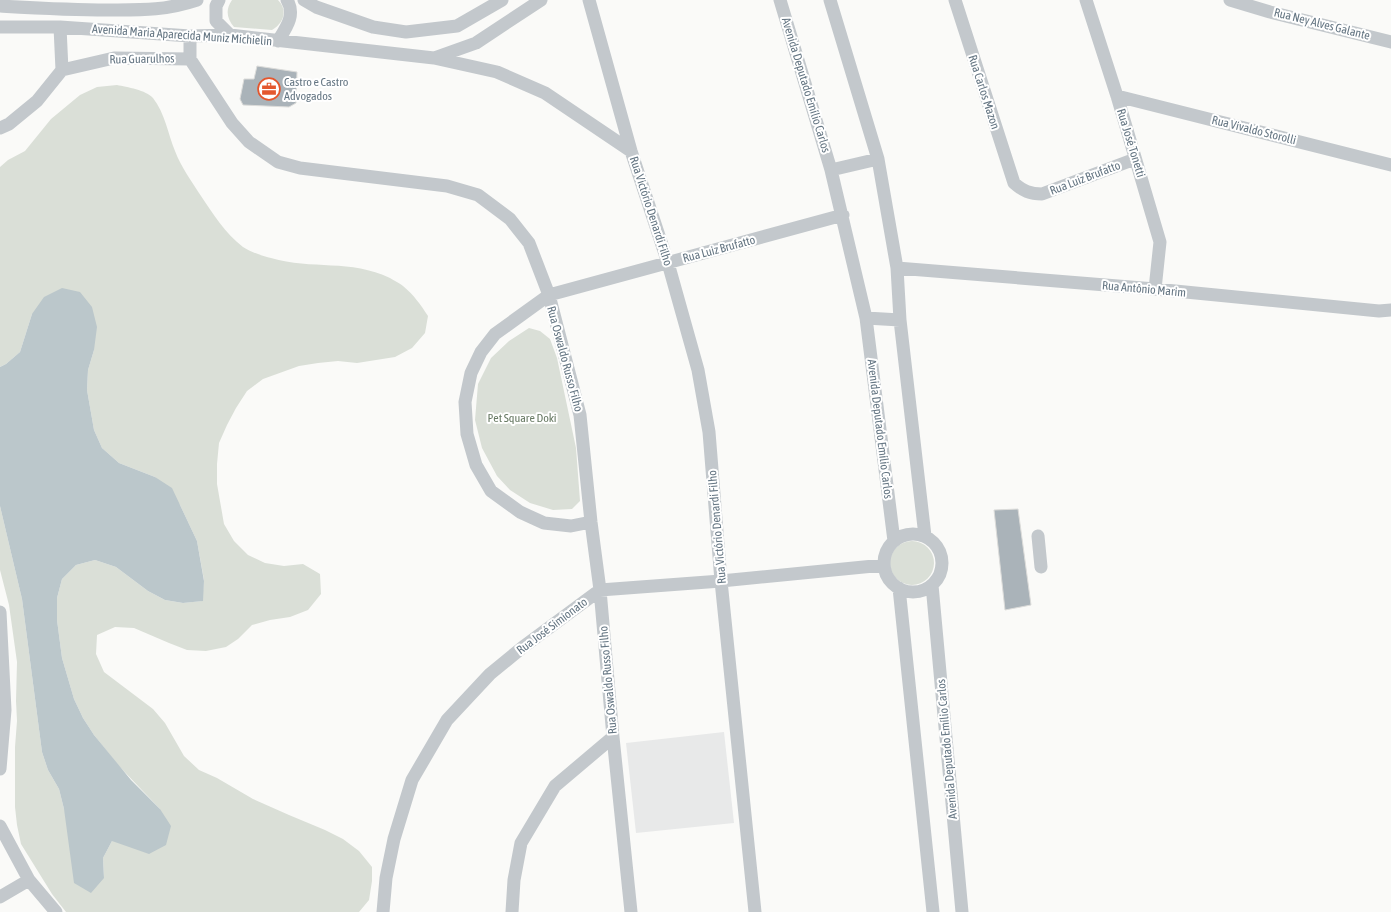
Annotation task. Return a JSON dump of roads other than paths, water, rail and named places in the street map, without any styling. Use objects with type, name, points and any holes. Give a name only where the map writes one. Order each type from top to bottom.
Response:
[{"type":"street","name":"Avenida Maria Aparecida Muniz Michielin","points":[[0,6],[78,10],[149,10],[170,8],[197,0]]},
{"type":"street","points":[[219,0],[216,6],[216,21],[230,35]]},
{"type":"street","points":[[278,41],[290,22],[291,7],[287,0]]},
{"type":"street","points":[[304,0],[316,7],[373,27],[406,32],[457,26],[502,0]]},
{"type":"street","points":[[434,58],[476,42],[541,0]]},
{"type":"street","name":"Rua Victório Denardi Filho","points":[[588,0],[631,151],[668,263],[698,370],[707,425],[721,581],[755,912]]},
{"type":"street","name":"Avenida Deputado Emílio Carlos","points":[[780,0],[832,170],[866,318],[894,541]]},
{"type":"street","points":[[830,0],[878,159],[897,268],[900,320],[925,536]]},
{"type":"street","name":"Rua Carlos Mazon","points":[[955,0],[1014,183]]},
{"type":"street","name":"Rua José Tonetti","points":[[1086,0],[1136,158],[1160,242],[1155,289]]},
{"type":"street","name":"Rua Ney Alves Galante","points":[[1230,0],[1270,12],[1391,42]]},
{"type":"street","name":"Avenida Maria Aparecida Muniz Michielin","points":[[0,27],[60,27],[190,36],[230,35],[434,58]]},
{"type":"street","points":[[0,128],[9,124],[37,102],[62,70],[60,27]]},
{"type":"street","points":[[190,36],[190,59]]},
{"type":"street","name":"Rua Guarulhos","points":[[62,70],[114,58],[190,59]]},
{"type":"street","name":"Rua Victório Denardi Filho","points":[[434,58],[497,72],[545,93],[631,151]]},
{"type":"street","name":"Rua Oswaldo Russo Filho","points":[[190,59],[232,123],[249,142],[278,162],[300,168],[447,186],[478,195],[510,219],[529,243],[549,295],[580,415],[591,522],[600,590],[631,912]]},
{"type":"street","name":"Rua Vivaldo Storolli","points":[[1117,96],[1391,165]]},
{"type":"street","name":"Rua Luiz Brufatto","points":[[1014,183],[1022,190],[1030,194],[1042,194],[1136,158]]},
{"type":"street","points":[[832,170],[878,159]]},
{"type":"street","name":"Rua Luiz Brufatto","points":[[549,295],[843,215]]},
{"type":"street","name":"Rua Antônio Marim","points":[[897,268],[1155,289],[1379,311],[1391,310]]},
{"type":"street","points":[[549,295],[495,334],[481,352],[471,373],[464,402],[467,434],[476,465],[491,491],[520,512],[544,523],[571,526],[591,522]]},
{"type":"street","points":[[866,318],[900,320]]},
{"type":"street","points":[[917,534],[925,536],[936,545],[940,552],[942,559],[940,574],[932,585],[925,590],[908,592],[899,588],[889,579],[884,565],[886,552],[894,541],[901,536],[917,534]]},
{"type":"street","points":[[1038,536],[1041,567]]},
{"type":"street","name":"Rua José Simionato","points":[[383,912],[386,878],[394,840],[412,780],[447,720],[490,674],[523,647],[600,590],[721,581],[884,565]]},
{"type":"street","name":"Avenida Deputado Emílio Carlos","points":[[932,585],[962,912]]},
{"type":"street","points":[[899,588],[934,912]]},
{"type":"street","points":[[0,612],[5,710],[0,769]]},
{"type":"street","points":[[512,912],[514,880],[521,844],[555,786],[613,737]]},
{"type":"street","points":[[0,826],[29,880],[56,912]]},
{"type":"street","points":[[0,897],[29,880]]},
{"type":"place","name":"Castro e Castro Advogados","points":[[269,89]]},
{"type":"park label","name":"Pet Square Doki","points":[[522,418]]}]
